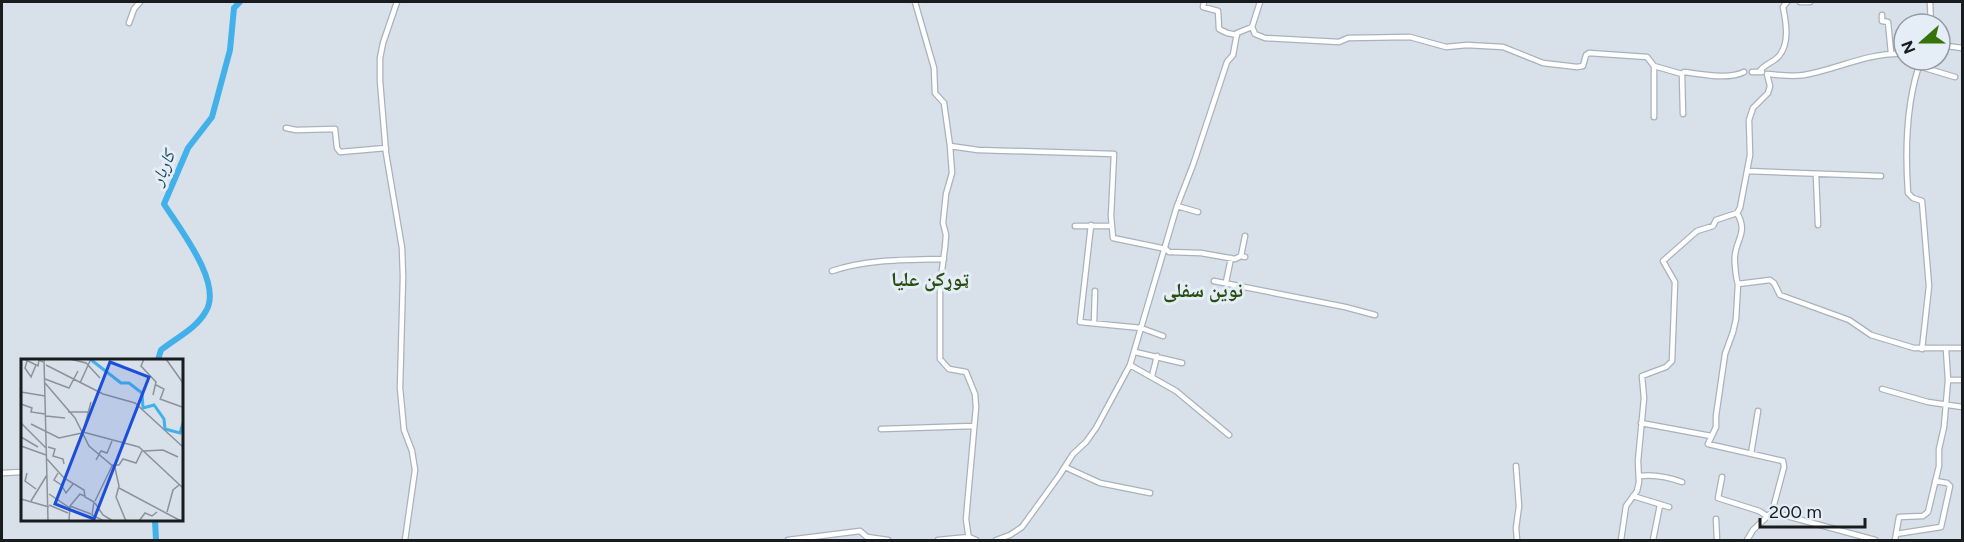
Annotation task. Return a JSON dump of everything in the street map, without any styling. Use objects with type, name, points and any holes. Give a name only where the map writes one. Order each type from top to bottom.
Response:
[{"type":"street","points":[[129,23],[134,9],[140,2]]},
{"type":"street","points":[[397,2],[380,58],[386,148],[400,233],[403,267],[400,388],[404,430],[412,451],[415,470],[405,540]]},
{"type":"street","points":[[915,2],[934,68],[935,93],[944,103],[950,146],[952,173],[946,194],[943,223],[946,235],[940,286],[940,358],[949,369],[966,372],[976,407],[966,519],[969,539]]},
{"type":"street","points":[[1204,2],[1203,7],[1218,10],[1219,29],[1237,35],[1252,27]]},
{"type":"street","points":[[1260,2],[1252,27],[1255,34],[1265,38],[1339,42],[1348,38],[1410,37],[1446,47],[1467,45],[1503,47],[1552,65],[1581,67],[1589,53],[1647,57],[1654,66],[1654,117]]},
{"type":"street","points":[[1760,72],[1761,68],[1778,57],[1784,47],[1786,27],[1784,7],[1787,2]]},
{"type":"street","points":[[1800,2],[1810,2]]},
{"type":"street","points":[[1752,72],[1767,75],[1802,75],[1891,53],[1888,22],[1882,21],[1882,15]]},
{"type":"street","points":[[996,540],[1022,527],[1073,454],[1096,428],[1130,365],[1177,206],[1227,62],[1233,55],[1237,35]]},
{"type":"street","points":[[1654,66],[1682,74],[1684,72],[1729,76],[1744,72]]},
{"type":"street","points":[[1917,72],[1907,133],[1907,180],[1908,193],[1913,198],[1922,201],[1929,286],[1923,349]]},
{"type":"street","points":[[1942,72],[1955,77]]},
{"type":"street","points":[[1680,91],[1682,74]]},
{"type":"street","points":[[1682,74],[1683,114]]},
{"type":"street","points":[[1747,540],[1753,530],[1772,512],[1784,460],[1708,444],[1716,428],[1725,354],[1734,332],[1738,284],[1734,255],[1741,239],[1742,227],[1737,213],[1742,201],[1750,155],[1749,120],[1753,108],[1768,93],[1770,86],[1767,75]]},
{"type":"street","points":[[286,128],[335,129],[337,148],[340,152],[386,148]]},
{"type":"street","points":[[950,146],[978,150],[1114,154],[1111,226],[1114,227],[1113,238],[1166,249],[1169,252],[1201,253],[1235,259],[1243,256],[1245,236]]},
{"type":"street","points":[[1747,171],[1881,176]]},
{"type":"street","points":[[1816,175],[1818,225]]},
{"type":"street","points":[[1177,206],[1198,212]]},
{"type":"street","points":[[1621,540],[1626,506],[1638,487],[1640,476],[1638,461],[1644,398],[1642,376],[1666,367],[1672,361],[1675,282],[1672,274],[1663,265],[1663,259],[1680,248],[1697,231],[1713,226],[1719,219],[1737,213]]},
{"type":"street","points":[[1091,225],[1080,322],[1142,328],[1162,336]]},
{"type":"street","points":[[1075,226],[1111,226]]},
{"type":"street","points":[[1226,282],[1231,258]]},
{"type":"street","points":[[832,271],[844,267],[903,260],[944,259]]},
{"type":"street","points":[[1214,280],[1375,315]]},
{"type":"street","points":[[1738,284],[1770,280],[1774,282],[1780,295],[1849,320],[1872,335],[1914,348],[1962,348]]},
{"type":"street","points":[[1094,323],[1095,291]]},
{"type":"street","points":[[1895,540],[1899,517],[1926,514],[1935,481],[1939,466],[1939,449],[1946,405],[1948,380],[1946,349]]},
{"type":"street","points":[[1135,352],[1182,363]]},
{"type":"street","points":[[1152,376],[1157,356]]},
{"type":"street","points":[[1130,365],[1176,391],[1229,435]]},
{"type":"street","points":[[1948,380],[1962,380]]},
{"type":"street","points":[[1882,389],[1962,407]]},
{"type":"street","points":[[1751,454],[1758,411]]},
{"type":"street","points":[[1641,423],[1711,436]]},
{"type":"street","points":[[881,429],[973,426]]},
{"type":"street","points":[[1516,466],[1519,506],[1517,540]]},
{"type":"street","points":[[1065,467],[1100,483],[1150,493]]},
{"type":"street","points":[[2,473],[21,472]]},
{"type":"street","points":[[1640,476],[1651,474],[1682,482]]},
{"type":"street","points":[[1722,477],[1719,498],[1766,513],[1767,516]]},
{"type":"street","points":[[1896,534],[1941,527],[1950,486],[1947,483],[1935,481]]},
{"type":"street","points":[[1633,496],[1669,507]]},
{"type":"street","points":[[1653,540],[1660,505]]},
{"type":"street","points":[[1772,512],[1875,540]]},
{"type":"street","points":[[1716,519],[1717,540]]},
{"type":"street","points":[[788,540],[860,531],[867,537],[888,540]]},
{"type":"street","points":[[938,540],[975,540]]},
{"type":"waterway","name":"کاربار","points":[[158,359],[161,350],[192,328],[202,317],[210,299],[209,286],[197,256],[164,204],[188,148],[212,117],[230,50],[234,8],[240,2]]},
{"type":"waterway","name":"کاربار","points":[[155,521],[156,540]]},
{"type":"district","name":"ټوړکن علیا","points":[[930,279]]},
{"type":"district","name":"نوین سفلى","points":[[1203,290]]}]
